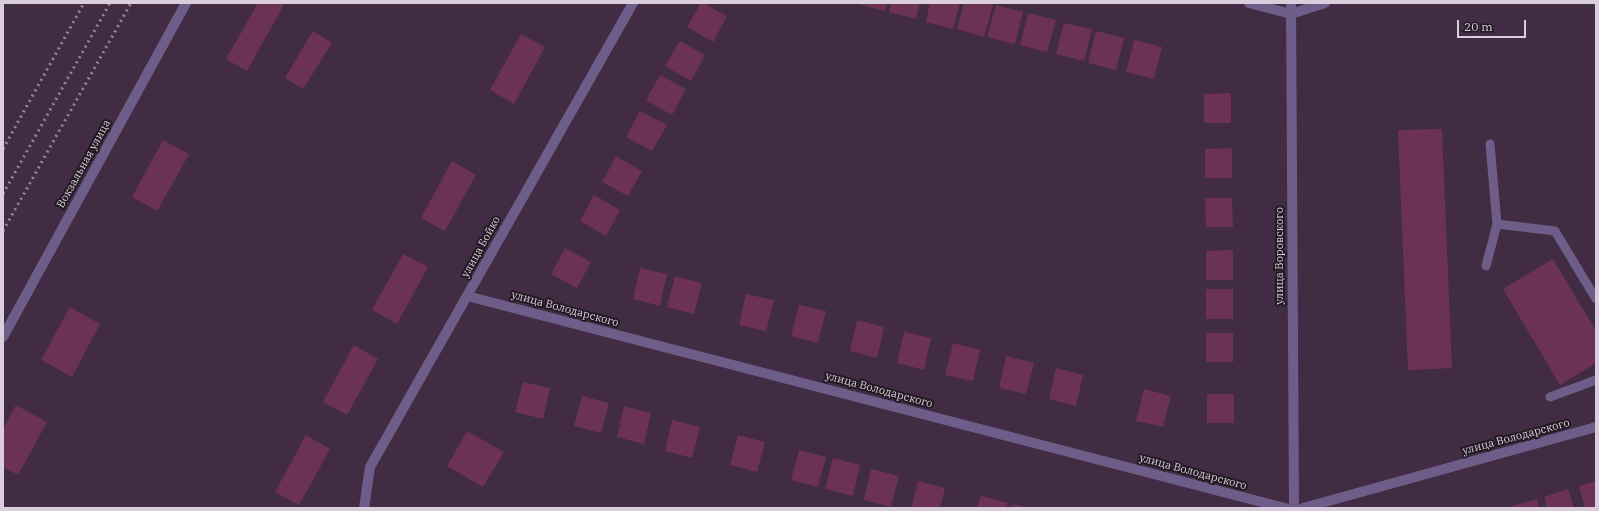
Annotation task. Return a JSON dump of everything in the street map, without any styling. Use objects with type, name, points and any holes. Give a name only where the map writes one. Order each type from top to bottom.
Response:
[{"type":"street","name":"Вокзальная улица","points":[[3,337],[186,3]]},
{"type":"street","name":"улица Бойко","points":[[364,508],[370,467],[632,3]]},
{"type":"street","points":[[1249,3],[1291,14],[1325,3]]},
{"type":"street","name":"улица Воровского","points":[[1291,3],[1294,508]]},
{"type":"street","name":"улица Володарского","points":[[467,296],[1285,508]]},
{"type":"street","name":"улица Володарского","points":[[1303,508],[1596,427]]},
{"type":"lane","points":[[1486,266],[1497,224],[1490,144]]},
{"type":"lane","points":[[1497,224],[1556,231],[1596,299]]},
{"type":"lane","points":[[1550,398],[1596,380]]},
{"type":"building","points":[[258,3],[285,3],[247,71],[226,59]]},
{"type":"building","points":[[701,3],[727,16],[713,42],[687,27]]},
{"type":"building","points":[[855,3],[887,3],[885,11]]},
{"type":"building","points":[[891,3],[920,3],[916,19],[889,12]]},
{"type":"building","points":[[930,3],[960,3],[953,29],[926,22]]},
{"type":"building","points":[[964,3],[986,3],[993,5],[984,37],[957,29]]},
{"type":"building","points":[[996,5],[1023,12],[1015,44],[987,37]]},
{"type":"building","points":[[1028,13],[1056,20],[1047,52],[1020,45]]},
{"type":"building","points":[[1064,23],[1092,29],[1084,61],[1056,54]]},
{"type":"building","points":[[313,31],[332,43],[303,89],[285,78]]},
{"type":"building","points":[[1096,31],[1124,38],[1116,70],[1088,63]]},
{"type":"building","points":[[521,34],[545,47],[514,104],[490,90]]},
{"type":"building","points":[[1134,40],[1162,47],[1154,79],[1126,72]]},
{"type":"building","points":[[680,41],[705,55],[691,81],[665,66]]},
{"type":"building","points":[[660,75],[686,89],[672,115],[646,100]]},
{"type":"building","points":[[1231,93],[1231,123],[1204,123],[1204,94]]},
{"type":"building","points":[[640,111],[667,125],[652,151],[626,137]]},
{"type":"building","points":[[1442,129],[1452,368],[1408,370],[1398,130]]},
{"type":"building","points":[[163,140],[189,154],[157,211],[132,197]]},
{"type":"building","points":[[1232,148],[1232,178],[1205,178],[1205,149]]},
{"type":"building","points":[[616,156],[642,171],[628,196],[602,182]]},
{"type":"building","points":[[452,161],[476,175],[445,231],[421,218]]},
{"type":"building","points":[[594,195],[620,210],[606,236],[580,221]]},
{"type":"building","points":[[1205,198],[1232,198],[1233,227],[1206,227]]},
{"type":"building","points":[[565,248],[591,262],[577,288],[551,274]]},
{"type":"building","points":[[1233,250],[1233,280],[1206,280],[1206,251]]},
{"type":"building","points":[[403,254],[428,267],[397,324],[372,310]]},
{"type":"building","points":[[1553,259],[1596,331],[1596,363],[1560,385],[1503,289]]},
{"type":"building","points":[[640,268],[667,274],[660,306],[633,299]]},
{"type":"building","points":[[675,276],[702,283],[694,314],[667,307]]},
{"type":"building","points":[[1206,289],[1233,289],[1233,319],[1206,319]]},
{"type":"building","points":[[746,294],[774,300],[766,331],[739,325]]},
{"type":"building","points":[[799,305],[826,311],[818,343],[791,336]]},
{"type":"building","points":[[70,307],[100,324],[72,377],[41,360]]},
{"type":"building","points":[[857,320],[884,327],[877,358],[850,351]]},
{"type":"building","points":[[904,332],[931,338],[924,370],[897,363]]},
{"type":"building","points":[[1206,333],[1233,333],[1233,362],[1206,362]]},
{"type":"building","points":[[953,343],[980,350],[973,381],[945,375]]},
{"type":"building","points":[[354,345],[378,359],[347,415],[323,402]]},
{"type":"building","points":[[1006,356],[1034,363],[1026,394],[999,388]]},
{"type":"building","points":[[1056,368],[1083,375],[1076,406],[1049,399]]},
{"type":"building","points":[[523,382],[550,388],[543,419],[515,412]]},
{"type":"building","points":[[1144,389],[1171,396],[1163,427],[1136,421]]},
{"type":"building","points":[[1207,394],[1234,394],[1234,423],[1207,423]]},
{"type":"building","points":[[582,396],[609,403],[601,433],[574,426]]},
{"type":"building","points":[[16,405],[47,422],[18,475],[3,467],[3,429]]},
{"type":"building","points":[[624,406],[651,413],[644,444],[617,437]]},
{"type":"building","points":[[672,420],[700,427],[692,458],[665,451]]},
{"type":"building","points":[[467,431],[504,452],[483,487],[447,466]]},
{"type":"building","points":[[306,435],[330,449],[299,505],[275,492]]},
{"type":"building","points":[[738,435],[765,442],[757,472],[730,465]]},
{"type":"building","points":[[799,450],[826,457],[818,487],[791,480]]},
{"type":"building","points":[[833,458],[860,465],[853,496],[825,489]]},
{"type":"building","points":[[871,469],[899,476],[891,507],[864,500]]},
{"type":"building","points":[[918,481],[945,488],[940,508],[911,508]]},
{"type":"building","points":[[1596,481],[1596,508],[1585,508],[1579,486]]},
{"type":"building","points":[[1568,489],[1574,508],[1547,508],[1544,497]]},
{"type":"building","points":[[981,496],[1008,503],[1006,508],[977,508]]},
{"type":"building","points":[[1537,499],[1539,508],[1512,508],[1512,506]]},
{"type":"building","points":[[1013,504],[1026,507],[1026,508],[1012,508]]},
{"type":"railway","points":[[3,149],[84,3]]},
{"type":"railway","points":[[3,194],[110,3]]},
{"type":"railway","points":[[3,231],[131,3]]}]
